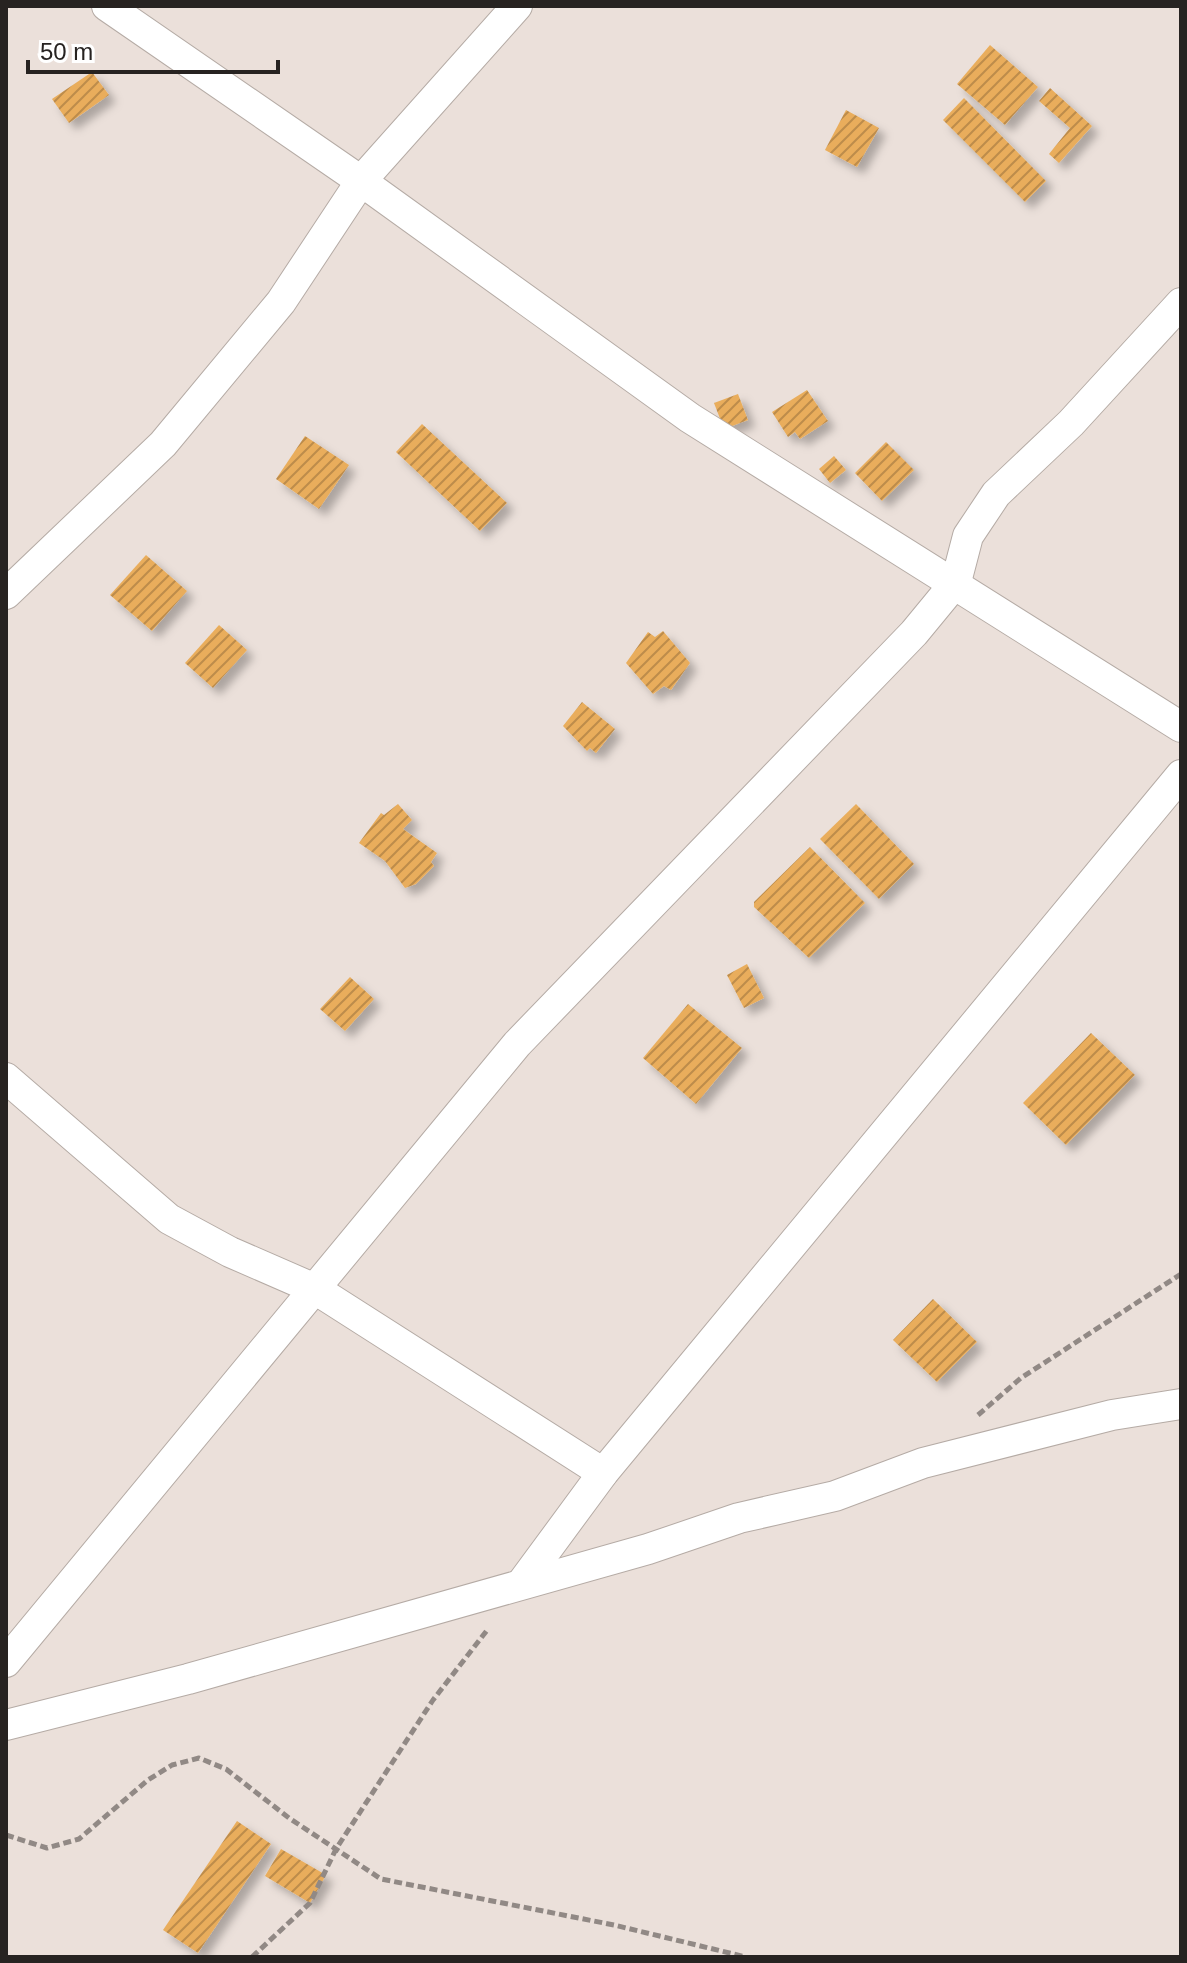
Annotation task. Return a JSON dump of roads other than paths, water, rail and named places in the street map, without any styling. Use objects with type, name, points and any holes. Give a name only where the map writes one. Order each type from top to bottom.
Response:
[{"type":"street","points":[[107,6],[361,181],[690,418],[956,582],[1181,727]]},
{"type":"street","points":[[6,594],[163,444],[281,302],[361,181],[517,6]]},
{"type":"street","points":[[6,1662],[517,1044],[870,679],[956,582],[968,536],[996,494],[1071,423],[1181,303]]},
{"type":"street","points":[[522,1583],[603,1473],[1181,775]]},
{"type":"street","points":[[6,1078],[169,1219],[230,1252],[315,1289],[603,1473]]},
{"type":"street","points":[[6,1725],[188,1679],[648,1549],[739,1518],[835,1496],[923,1463],[1112,1415],[1181,1404]]}]
